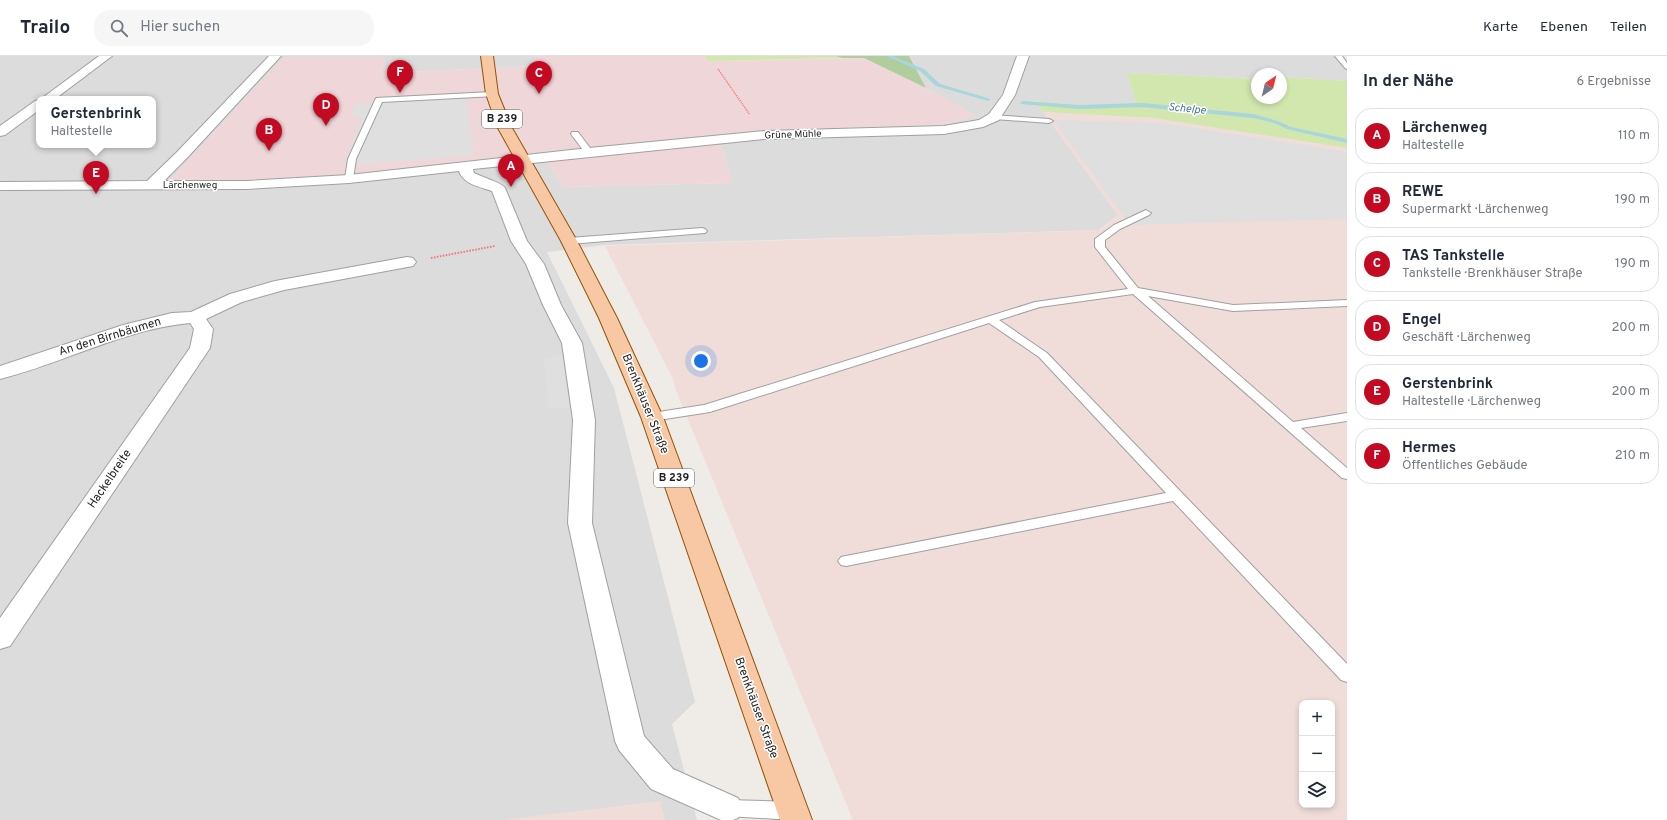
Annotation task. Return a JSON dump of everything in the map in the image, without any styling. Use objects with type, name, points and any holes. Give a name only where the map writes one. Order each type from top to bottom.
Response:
[{"type":"main road","name":"Brenkhäuser Straße","points":[[487,56],[492,94],[505,128],[569,241],[608,318],[652,417],[794,815]]},
{"type":"street","points":[[50,96],[106,56]]},
{"type":"street","points":[[150,186],[181,156],[275,56]]},
{"type":"street","points":[[994,117],[1009,95],[1023,56]]},
{"type":"street","points":[[0,132],[36,106]]},
{"type":"street","name":"Grüne Mühle","points":[[523,160],[589,152],[764,136],[944,130],[983,122],[994,117]]},
{"type":"street","name":"Lärchenweg","points":[[0,186],[247,185],[349,179],[523,160]]},
{"type":"street","name":"Brenkhäuser Straße","points":[[465,166],[468,175],[480,182],[498,188],[519,241],[535,264],[552,304],[572,343],[584,420],[580,523],[630,741],[662,779],[727,808]]},
{"type":"street","name":"An den Birnbäumen","points":[[0,373],[130,329],[172,319],[195,317],[236,298],[281,285],[407,262]]},
{"type":"street","name":"Hackelbreite","points":[[0,639],[200,348],[204,329],[195,317]]},
{"type":"lane","points":[[1338,56],[1347,67]]},
{"type":"lane","points":[[349,179],[352,159],[379,100],[492,94]]},
{"type":"lane","points":[[994,117],[1049,121]]},
{"type":"lane","points":[[575,134],[589,152]]},
{"type":"lane","points":[[1146,213],[1117,227],[1100,239],[1100,247],[1135,291],[1347,475]]},
{"type":"lane","points":[[569,241],[702,231]]},
{"type":"lane","points":[[652,417],[706,409],[1039,304],[1135,291],[1233,308],[1347,303]]},
{"type":"lane","points":[[991,320],[1043,355],[1347,675]]},
{"type":"lane","points":[[1290,426],[1347,417]]},
{"type":"lane","points":[[846,561],[1176,496]]},
{"type":"lane","name":"Brenkhäuser Straße","points":[[727,808],[794,815]]},
{"type":"path","points":[[718,69],[764,136]]},
{"type":"path","points":[[407,262],[479,250],[519,241]]},
{"type":"shaded area","points":[[0,56],[535,56],[537,66],[381,73],[384,57],[168,181],[251,180],[354,175],[541,155],[564,187],[732,183],[718,134],[778,130],[941,125],[976,116],[926,88],[909,56],[1343,56],[1347,61],[1347,81],[1287,77],[1287,68],[1251,68],[1251,79],[1127,73],[1136,103],[1087,106],[1035,101],[1118,215],[1098,230],[605,245],[547,252],[614,388],[695,702],[672,724],[697,820],[0,820]]},
{"type":"shaded area","points":[[535,56],[704,56],[710,61],[864,58],[926,88],[976,116],[941,125],[778,130],[718,134],[732,183],[564,187],[541,155],[354,175],[251,180],[168,181],[284,57],[385,57],[382,73],[536,66]]},
{"type":"shaded area","points":[[466,98],[474,155],[344,165],[362,117],[351,117],[355,104]]},
{"type":"shaded area","points":[[1043,112],[1153,118],[1347,148],[1347,820],[853,820],[675,388],[673,379],[605,246],[1098,230],[1118,215]]},
{"type":"shaded area","points":[[1053,120],[1162,123],[1347,152],[1347,219],[1130,225]]},
{"type":"shaded area","points":[[562,356],[570,408],[549,409],[543,358]]},
{"type":"shaded area","points":[[660,801],[665,820],[504,820]]},
{"type":"green space","points":[[704,56],[836,56],[842,58],[709,61]]},
{"type":"green space","points":[[836,56],[909,56],[926,88],[864,58],[842,58]]},
{"type":"green space","points":[[1127,73],[1251,79],[1251,104],[1287,104],[1287,77],[1347,81],[1347,148],[1153,118],[1043,112],[1035,101],[1087,106],[1136,103]]},
{"type":"waterway","name":"Schelpe","points":[[889,56],[922,70],[938,85],[988,99]]},
{"type":"waterway","name":"Schelpe","points":[[1023,103],[1079,107],[1142,105],[1253,116],[1276,122],[1289,128],[1347,141]]},
{"type":"place","name":"Hermes","points":[[400,93]]},
{"type":"place","name":"TAS Tankstelle","points":[[539,94]]},
{"type":"place","name":"Engel","points":[[326,126]]},
{"type":"place","name":"REWE","points":[[269,151]]},
{"type":"place","name":"Lärchenweg","points":[[511,187]]},
{"type":"place","name":"Gerstenbrink","points":[[96,194]]}]
